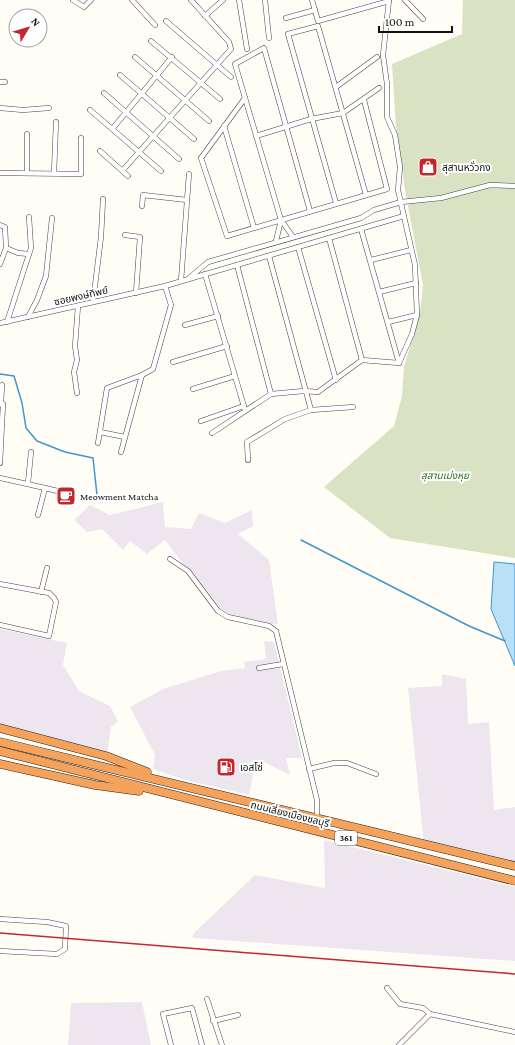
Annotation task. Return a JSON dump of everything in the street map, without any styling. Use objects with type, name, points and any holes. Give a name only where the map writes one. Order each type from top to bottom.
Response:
[{"type":"highway","name":"ถนนเลี่ยงเมืองชลบุรี","points":[[0,728],[106,756],[178,783]]},
{"type":"highway","name":"ถนนเลี่ยงเมืองชลบุรี","points":[[0,742],[178,783],[515,866]]},
{"type":"highway","name":"ถนนเลี่ยงเมืองชลบุรี","points":[[0,751],[36,759],[177,797],[515,881]]},
{"type":"highway","name":"ถนนเลี่ยงเมืองชลบุรี","points":[[0,764],[95,785],[177,797]]},
{"type":"street","points":[[73,0],[84,7],[91,0]]},
{"type":"street","points":[[132,0],[155,25]]},
{"type":"street","points":[[123,170],[202,84],[216,65],[231,49],[229,42],[191,0]]},
{"type":"street","points":[[205,16],[223,0]]},
{"type":"street","points":[[239,0],[247,49]]},
{"type":"street","points":[[265,0],[269,38]]},
{"type":"street","points":[[312,0],[318,21],[389,1],[383,55],[387,84],[387,117],[395,135],[401,173],[398,190],[411,250],[416,283],[417,315],[412,334],[399,363]]},
{"type":"street","points":[[405,0],[423,19]]},
{"type":"street","points":[[286,18],[315,10]]},
{"type":"street","points":[[166,21],[231,77]]},
{"type":"street","points":[[336,203],[288,34],[318,26],[366,195]]},
{"type":"street","points":[[151,41],[172,57],[220,99]]},
{"type":"street","points":[[293,237],[281,220],[235,64],[264,48],[310,211]]},
{"type":"street","points":[[135,57],[209,121]]},
{"type":"street","points":[[113,128],[172,57]]},
{"type":"street","points":[[336,87],[377,57]]},
{"type":"street","points":[[120,75],[194,139]]},
{"type":"street","points":[[256,136],[311,119],[343,113],[364,100],[379,88]]},
{"type":"street","points":[[104,93],[179,159]]},
{"type":"street","points":[[244,98],[201,158],[227,236],[387,189],[364,100]]},
{"type":"street","points":[[0,108],[23,110],[49,108]]},
{"type":"street","points":[[90,110],[113,128],[161,171]]},
{"type":"street","points":[[54,173],[56,122]]},
{"type":"street","points":[[224,126],[254,228]]},
{"type":"street","points":[[27,134],[27,173]]},
{"type":"street","points":[[0,173],[81,174],[81,138]]},
{"type":"street","points":[[100,151],[128,176]]},
{"type":"street","points":[[181,281],[189,174]]},
{"type":"street","points":[[187,280],[208,262],[276,241],[361,218],[374,210],[401,202],[441,198],[490,185],[500,184],[515,186]]},
{"type":"street","points":[[142,206],[143,195],[187,200]]},
{"type":"street","points":[[93,302],[101,237],[103,200]]},
{"type":"street","name":"ซอยพงษ์ทิพย์","points":[[0,323],[165,286],[404,216]]},
{"type":"street","points":[[7,322],[31,248],[29,217]]},
{"type":"street","points":[[28,317],[37,300],[46,276],[52,218]]},
{"type":"street","points":[[276,241],[281,220]]},
{"type":"street","points":[[0,225],[5,227],[6,248],[0,264]]},
{"type":"street","points":[[361,229],[399,363]]},
{"type":"street","points":[[125,235],[140,237],[136,293]]},
{"type":"street","points":[[329,238],[362,360]]},
{"type":"street","points":[[298,247],[336,380]]},
{"type":"street","points":[[6,248],[18,253],[29,254]]},
{"type":"street","points":[[371,260],[411,250]]},
{"type":"street","points":[[269,256],[304,391],[311,410]]},
{"type":"street","points":[[236,265],[271,394]]},
{"type":"street","points":[[205,274],[244,408]]},
{"type":"street","points":[[379,292],[416,283]]},
{"type":"street","points":[[98,443],[107,388],[142,375],[153,369],[172,304],[165,286]]},
{"type":"street","points":[[76,393],[74,372],[77,360],[76,346],[78,306]]},
{"type":"street","points":[[388,322],[417,315]]},
{"type":"street","points":[[185,325],[218,316]]},
{"type":"street","points":[[174,362],[226,346]]},
{"type":"street","points":[[201,421],[244,408],[271,394],[304,391],[318,392],[362,360],[399,363]]},
{"type":"street","points":[[121,452],[142,375]]},
{"type":"street","points":[[193,389],[235,376]]},
{"type":"street","points":[[0,462],[3,404],[0,404],[2,385]]},
{"type":"street","points":[[248,460],[247,442],[285,419],[311,410],[353,407]]},
{"type":"street","points":[[212,433],[244,408]]},
{"type":"street","points":[[100,432],[125,437]]},
{"type":"street","points":[[28,483],[31,452]]},
{"type":"street","points":[[0,478],[28,483],[66,493]]},
{"type":"street","points":[[38,515],[45,488]]},
{"type":"street","points":[[170,559],[188,571],[218,611],[228,617],[269,626],[276,631],[317,800],[317,817]]},
{"type":"street","points":[[41,592],[47,568]]},
{"type":"street","points":[[0,584],[41,592],[53,596],[56,602],[49,636],[0,625]]},
{"type":"street","points":[[258,668],[283,664]]},
{"type":"street","points":[[309,769],[334,763],[347,763],[355,764],[363,770],[376,774]]},
{"type":"street","points":[[0,919],[47,922],[66,926],[65,948],[57,954],[0,951]]},
{"type":"street","points":[[387,988],[400,1004],[423,1008],[430,1014],[515,1032]]},
{"type":"street","points":[[208,999],[213,1021],[222,1045]]},
{"type":"street","points":[[171,1045],[163,1014],[192,1008],[202,1045]]},
{"type":"street","points":[[399,1045],[430,1014]]},
{"type":"street","points":[[213,1021],[238,1015]]},
{"type":"shaded area","points":[[163,502],[165,527],[191,529],[199,513],[225,523],[252,510],[253,526],[238,534],[269,560],[278,624],[230,616],[221,609],[191,570],[183,564],[165,540],[147,554],[130,541],[123,550],[102,529],[87,532],[74,520],[90,505],[110,515]]},
{"type":"shaded area","points":[[0,629],[67,643],[63,665],[79,691],[110,706],[118,721],[111,727],[107,754],[0,725]]},
{"type":"shaded area","points":[[264,641],[274,642],[302,758],[286,758],[290,775],[264,762],[255,765],[249,795],[182,779],[153,769],[155,755],[130,707],[163,689],[221,671],[245,668],[244,662],[266,659]]},
{"type":"shaded area","points":[[442,674],[466,679],[468,724],[489,722],[494,810],[515,807],[515,866],[424,844],[408,688],[442,686]]},
{"type":"shaded area","points":[[324,840],[515,887],[515,961],[193,938],[193,934],[255,875],[325,888]]},
{"type":"shaded area","points":[[142,1002],[151,1045],[68,1045],[71,1003]]},
{"type":"green space","name":"สุสานเม่งหุย","points":[[463,0],[515,0],[515,558],[390,538],[324,487],[394,426],[402,396],[404,367],[420,313],[423,285],[406,196],[396,128],[392,64],[462,34]]},
{"type":"water","points":[[494,562],[515,564],[515,666],[491,609]]},
{"type":"waterway","points":[[0,374],[14,376],[22,403],[26,428],[37,441],[65,452],[93,458],[97,495]]},
{"type":"waterway","points":[[301,540],[469,626],[505,641]]},
{"type":"railway","points":[[0,933],[515,974]]},
{"type":"place","name":"สุสานหวั่วกง","points":[[428,167]]},
{"type":"place","name":"Meowment Matcha","points":[[66,496]]},
{"type":"place","name":"เอสโซ่","points":[[226,767]]}]
